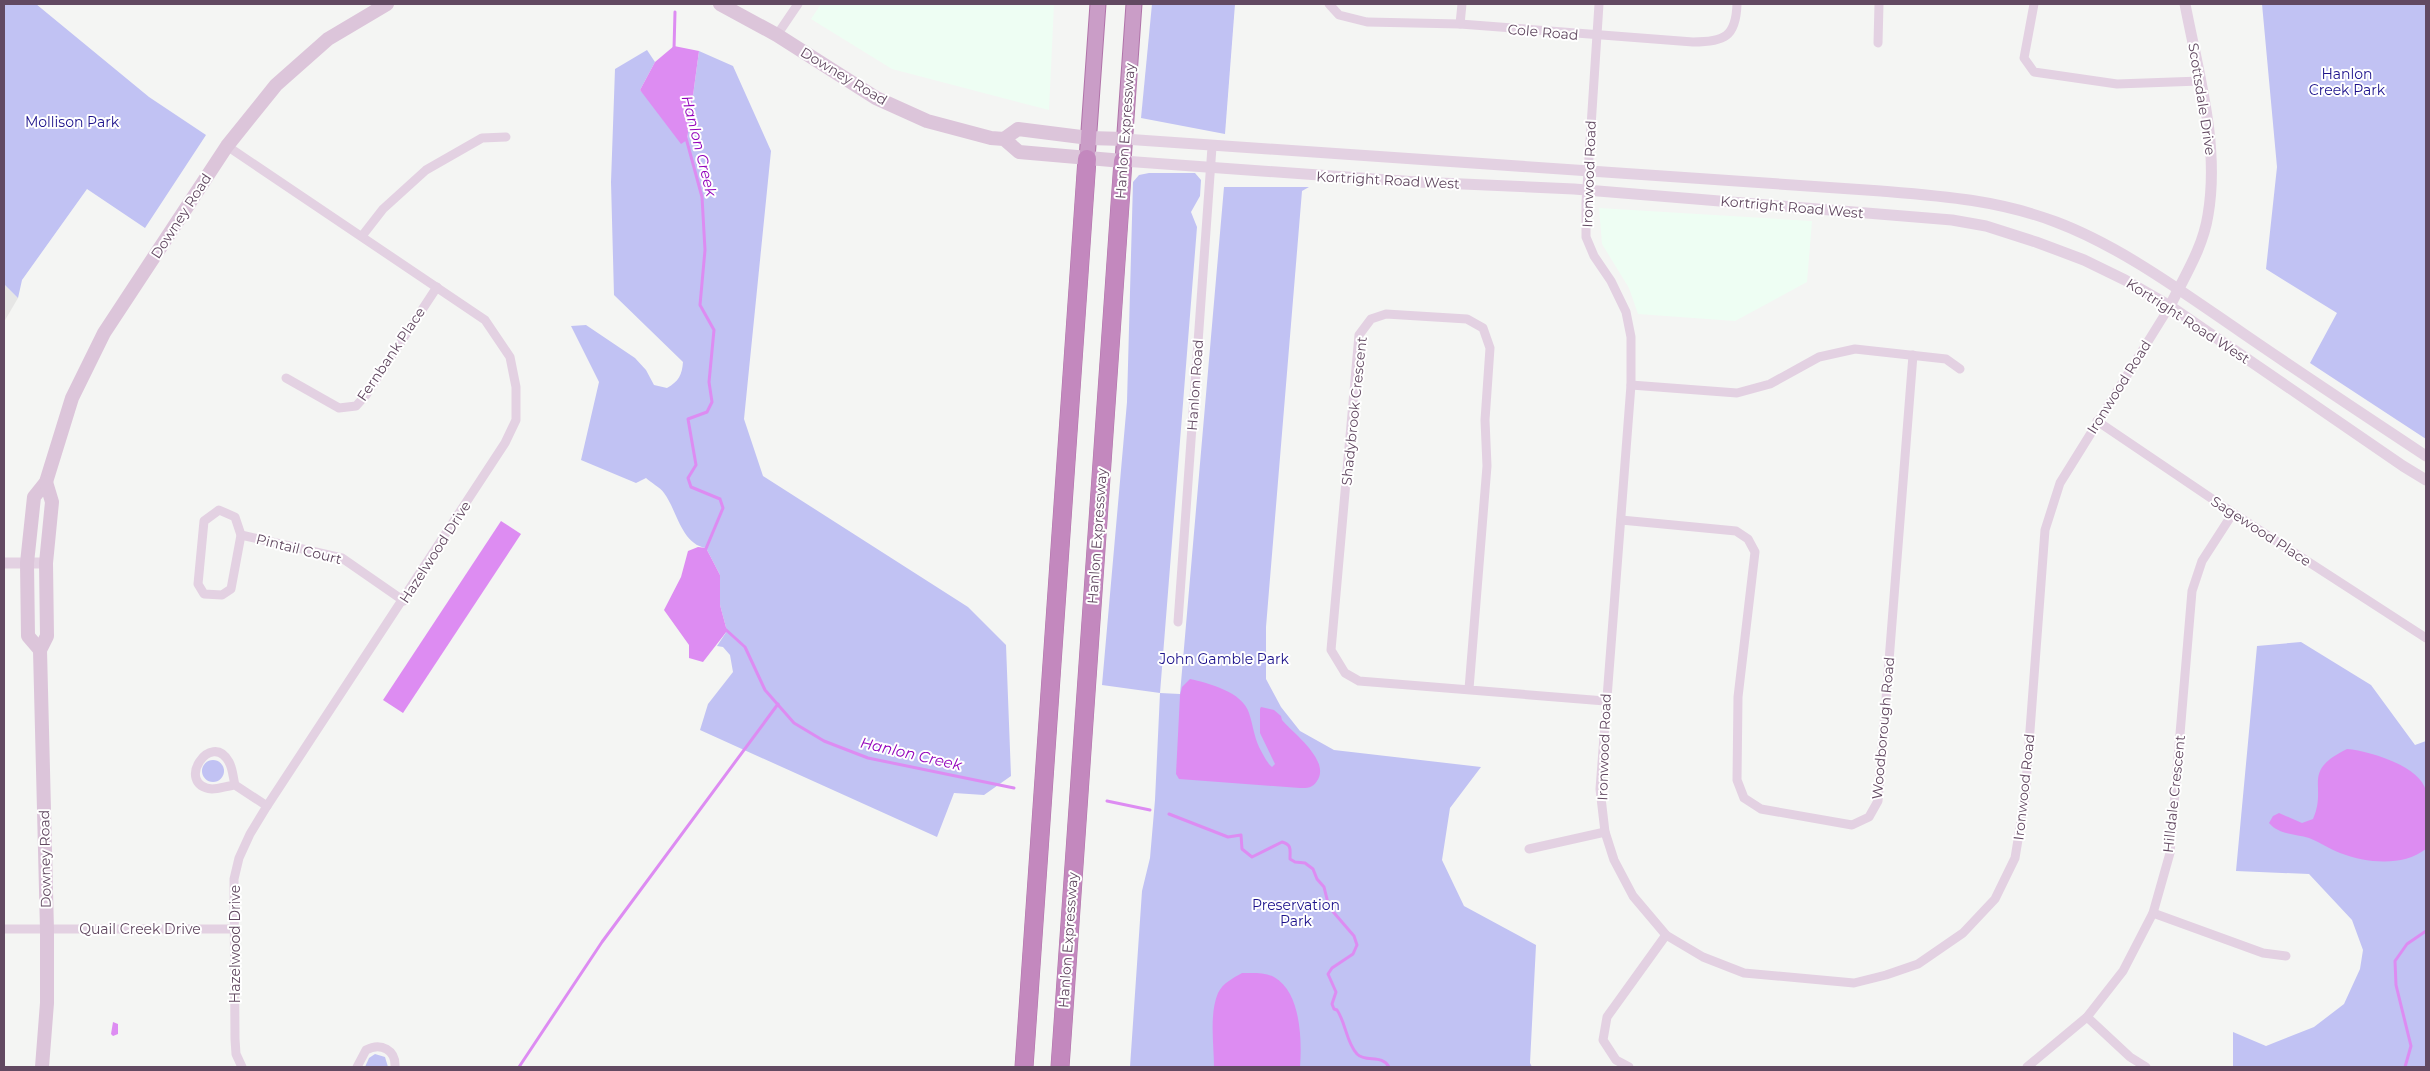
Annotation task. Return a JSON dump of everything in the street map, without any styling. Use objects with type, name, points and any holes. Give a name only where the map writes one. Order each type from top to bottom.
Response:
[{"type":"highway","points":[[1024,1067],[1098,4]]},
{"type":"highway","name":"Hanlon Expressway","points":[[1060,1067],[1134,4]]},
{"type":"main road","name":"Downey Road","points":[[40,650],[28,636],[27,563],[34,497],[46,482],[72,398],[104,333],[227,146],[276,85],[328,39],[387,4]]},
{"type":"main road","name":"Downey Road","points":[[720,4],[777,35],[884,102],[927,121],[991,138],[1004,139],[1019,152],[1087,159]]},
{"type":"main road","points":[[1004,139],[1018,129],[1088,138],[1124,139]]},
{"type":"main road","name":"Kortright Road West","points":[[1087,159],[1123,161]]},
{"type":"main road","name":"Downey Road","points":[[42,1067],[47,1003],[47,930],[40,650],[47,636],[46,563],[52,502],[46,482]]},
{"type":"street","points":[[777,35],[798,4]]},
{"type":"street","name":"Cole Road","points":[[1329,4],[1339,15],[1348,19],[1367,22],[1460,24],[1693,42],[1720,40],[1734,26],[1738,4]]},
{"type":"street","points":[[1460,24],[1462,4]]},
{"type":"street","name":"Ironwood Road","points":[[1599,4],[1586,191],[1586,237],[1594,256],[1611,282],[1626,312],[1631,337],[1631,385],[1605,701],[1600,789],[1605,832],[1614,860],[1634,896],[1666,935],[1703,958],[1744,974],[1854,983],[1918,964],[1963,933],[1996,899],[2015,858],[2025,798],[2045,530],[2060,483],[2170,306]]},
{"type":"street","points":[[1878,43],[1879,4]]},
{"type":"street","points":[[2034,4],[2024,58],[2034,72],[2117,84],[2200,81]]},
{"type":"street","name":"Scottsdale Drive","points":[[2170,306],[2195,258],[2208,216],[2213,167],[2200,81],[2185,4]]},
{"type":"street","points":[[362,236],[383,209],[426,170],[482,138],[506,137]]},
{"type":"street","name":"Kortright Road West","points":[[1124,139],[1212,147],[1588,171],[1970,199],[2016,209],[2057,222],[2098,241],[2178,289],[2426,456]]},
{"type":"street","name":"Hazelwood Drive","points":[[227,146],[485,320],[510,357],[516,387],[516,420],[505,443],[404,601],[267,806],[250,834],[239,858],[234,879],[235,1039],[236,1054],[242,1067]]},
{"type":"street","name":"Hanlon Road","points":[[1178,622],[1212,147]]},
{"type":"street","name":"Kortright Road West","points":[[1123,161],[1210,169],[1586,191],[1952,220],[1986,226],[2084,260],[2170,306],[2426,480]]},
{"type":"street","name":"Fernbank Place","points":[[286,378],[339,408],[356,406],[366,395],[437,287]]},
{"type":"street","name":"Shadybrook Crescent","points":[[1470,689],[1487,466],[1485,420],[1490,348],[1482,328],[1467,319],[1386,314],[1370,319],[1359,335],[1331,650],[1345,673],[1359,682],[1470,689],[1605,701]]},
{"type":"street","points":[[1631,385],[1737,393],[1770,384],[1819,357],[1856,349],[1946,359],[1960,370]]},
{"type":"street","name":"Woodborough Road","points":[[1621,520],[1736,531],[1748,539],[1755,552],[1738,697],[1737,780],[1744,798],[1761,809],[1852,825],[1869,817],[1878,801],[1913,355]]},
{"type":"street","name":"Sagewood Place","points":[[2098,421],[2233,513],[2426,638]]},
{"type":"street","name":"Pintail Court","points":[[220,510],[235,517],[241,535],[231,589],[222,595],[204,594],[198,584],[204,521],[220,510]]},
{"type":"street","name":"Hilldale Crescent","points":[[2027,1067],[2087,1017],[2123,971],[2153,913],[2170,853],[2192,591],[2202,560],[2233,513]]},
{"type":"street","name":"Pintail Court","points":[[241,535],[342,558],[404,601]]},
{"type":"street","points":[[4,563],[46,563]]},
{"type":"street","points":[[235,785],[215,789],[204,786],[196,777],[198,761],[203,756],[214,753],[226,758],[235,785],[267,806]]},
{"type":"street","points":[[1529,849],[1605,832]]},
{"type":"street","points":[[2153,913],[2263,952],[2286,956]]},
{"type":"street","name":"Quail Creek Drive","points":[[4,929],[234,928]]},
{"type":"street","points":[[1629,1067],[1616,1060],[1603,1040],[1607,1017],[1666,935]]},
{"type":"street","points":[[2087,1017],[2130,1057],[2146,1067]]},
{"type":"street","points":[[357,1067],[366,1050],[377,1047],[389,1050],[393,1055],[395,1067]]},
{"type":"shaded area","points":[[821,4],[1054,4],[1049,110],[892,69],[811,19]]},
{"type":"shaded area","points":[[674,46],[699,51],[687,140],[681,144],[640,90],[655,62]]},
{"type":"shaded area","points":[[1599,208],[1812,221],[1807,282],[1735,321],[1638,314],[1629,288],[1602,244]]},
{"type":"shaded area","points":[[4,284],[18,298],[4,322]]},
{"type":"shaded area","points":[[501,521],[521,534],[403,713],[383,700]]},
{"type":"shaded area","points":[[698,547],[706,548],[720,575],[720,605],[727,631],[703,662],[689,658],[689,645],[664,610],[681,577],[688,551]]},
{"type":"shaded area","points":[[1190,679],[1224,690],[1240,699],[1249,713],[1259,747],[1272,767],[1275,764],[1260,733],[1260,709],[1261,707],[1274,710],[1315,757],[1320,773],[1314,785],[1300,788],[1179,779],[1176,774],[1180,695],[1182,687]]},
{"type":"shaded area","points":[[2347,749],[2357,750],[2393,761],[2414,774],[2422,782],[2426,791],[2426,849],[2406,859],[2373,861],[2340,853],[2309,838],[2278,830],[2269,823],[2273,816],[2279,813],[2302,823],[2313,819],[2317,807],[2320,772],[2324,765],[2333,757]]},
{"type":"shaded area","points":[[1242,973],[1270,975],[1283,984],[1290,994],[1295,1005],[1300,1031],[1300,1067],[1214,1067],[1213,1020],[1215,1001],[1223,986]]},
{"type":"shaded area","points":[[113,1022],[118,1024],[118,1034],[113,1036],[111,1034]]},
{"type":"green space","name":"Mollison Park","points":[[4,4],[36,4],[149,97],[206,135],[145,228],[87,189],[22,280],[18,298],[4,284]]},
{"type":"green space","points":[[1152,4],[1235,4],[1225,134],[1141,118]]},
{"type":"green space","name":"Hanlon Creek Park","points":[[2262,4],[2426,4],[2426,439],[2310,363],[2337,313],[2266,269],[2277,167]]},
{"type":"green space","points":[[647,50],[655,62],[640,90],[687,140],[699,51],[733,66],[771,151],[744,419],[763,476],[968,607],[1006,645],[1011,776],[984,795],[954,793],[937,837],[700,730],[708,704],[733,672],[730,655],[723,647],[717,646],[727,631],[720,605],[720,575],[706,548],[691,540],[685,533],[669,500],[660,489],[646,478],[636,483],[581,460],[599,382],[571,326],[586,325],[635,358],[646,370],[654,385],[667,388],[677,380],[683,367],[683,362],[614,295],[611,182],[615,69]]},
{"type":"green space","points":[[1149,173],[1195,173],[1201,180],[1200,196],[1191,212],[1197,227],[1160,693],[1102,685],[1127,402],[1133,182],[1139,175]]},
{"type":"green space","name":"Preservation Park","points":[[1224,187],[1309,187],[1302,191],[1266,627],[1266,679],[1281,707],[1300,731],[1334,750],[1481,767],[1450,808],[1442,860],[1464,906],[1536,945],[1530,1063],[1532,1067],[1130,1067],[1142,891],[1150,858],[1155,800],[1160,693],[1180,694]]},
{"type":"green space","points":[[2301,642],[2371,685],[2415,745],[2426,741],[2426,1067],[2233,1067],[2233,1032],[2266,1046],[2314,1027],[2344,1004],[2360,969],[2363,950],[2352,920],[2309,874],[2236,871],[2257,646]]},
{"type":"green space","points":[[209,760],[217,760],[224,767],[224,775],[217,782],[209,782],[202,775],[202,767]]},
{"type":"green space","points":[[375,1054],[385,1057],[388,1067],[365,1067],[369,1058]]},
{"type":"waterway","name":"Hanlon Creek","points":[[674,49],[675,12]]},
{"type":"waterway","name":"Hanlon Creek","points":[[686,138],[702,197],[705,250],[700,305],[714,330],[709,382],[712,402],[707,412],[688,419],[696,465],[688,478],[691,487],[720,499],[723,508],[705,551]]},
{"type":"waterway","name":"Hanlon Creek","points":[[724,628],[745,647],[765,690],[794,723],[824,741],[868,758],[1014,788]]},
{"type":"waterway","points":[[519,1067],[602,942],[778,704]]},
{"type":"waterway","name":"Hanlon Creek","points":[[1107,801],[1150,810]]},
{"type":"waterway","name":"Hanlon Creek","points":[[1169,814],[1228,837],[1241,835],[1242,849],[1252,857],[1282,842],[1285,843],[1290,848],[1290,859],[1295,862],[1305,863],[1313,869],[1317,879],[1324,887],[1329,907],[1354,936],[1357,945],[1353,954],[1332,968],[1328,974],[1336,992],[1332,1004],[1340,1015],[1350,1044],[1357,1054],[1361,1057],[1382,1061],[1389,1067]]},
{"type":"waterway","points":[[2405,1067],[2411,1046],[2396,985],[2395,961],[2407,944],[2426,931]]},
{"type":"park label","name":"John Gamble Park","points":[[1224,659]]}]
